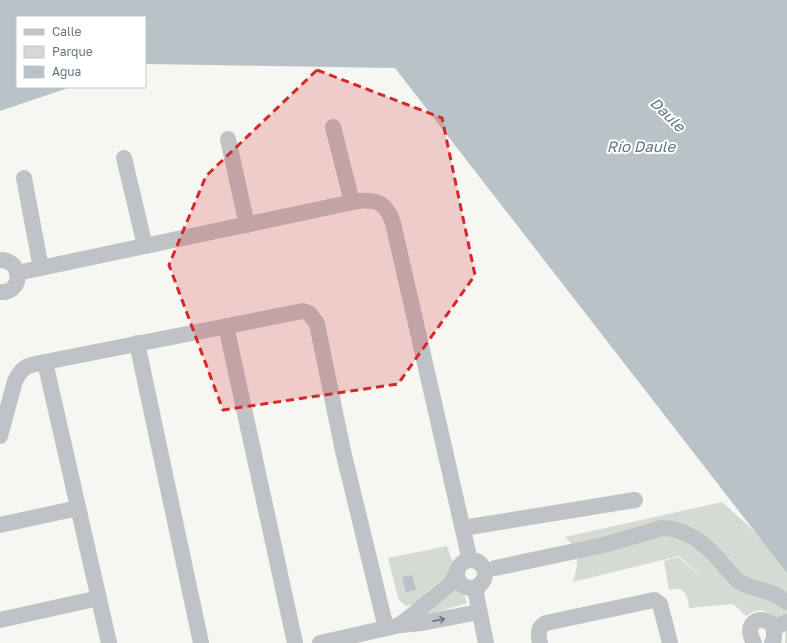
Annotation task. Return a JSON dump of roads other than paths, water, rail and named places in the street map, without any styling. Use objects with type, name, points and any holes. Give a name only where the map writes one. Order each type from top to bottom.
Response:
[{"type":"street","points":[[333,127],[352,202]]},
{"type":"street","points":[[228,139],[247,225]]},
{"type":"street","points":[[124,158],[145,246]]},
{"type":"street","points":[[24,178],[41,268]]},
{"type":"street","points":[[17,273],[352,202],[368,200],[377,202],[386,207],[390,214],[475,576],[486,643]]},
{"type":"street","points":[[0,260],[8,261],[12,264],[18,278],[13,288],[9,291],[0,292]]},
{"type":"street","points":[[0,436],[15,381],[23,368],[31,364],[303,311],[309,313],[317,324],[344,451],[393,627]]},
{"type":"street","points":[[226,326],[295,643]]},
{"type":"street","points":[[137,343],[201,643]]},
{"type":"street","points":[[45,362],[109,643]]},
{"type":"street","points":[[463,528],[635,500]]},
{"type":"street","points":[[0,525],[78,508]]},
{"type":"street","points":[[393,627],[450,584],[475,576],[604,545],[662,528],[672,528],[692,537],[713,554],[732,576],[740,582],[752,588],[771,592],[787,602]]},
{"type":"street","points":[[320,643],[393,627],[422,623],[475,576]]},
{"type":"street","points":[[0,620],[99,598]]},
{"type":"street","points":[[540,643],[538,632],[542,625],[546,623],[654,600],[660,604],[670,643]]},
{"type":"street","points":[[754,643],[750,631],[754,623],[765,620],[772,624],[778,631]]},
{"type":"water","name":"Río Daule","points":[[0,0],[787,0],[787,573],[395,68],[146,64],[146,16],[16,16],[16,88],[68,88],[0,111]]},
{"type":"water","points":[[412,575],[416,590],[406,592],[402,577]]},
{"type":"water label","name":"Daule","points":[[668,114]]}]
